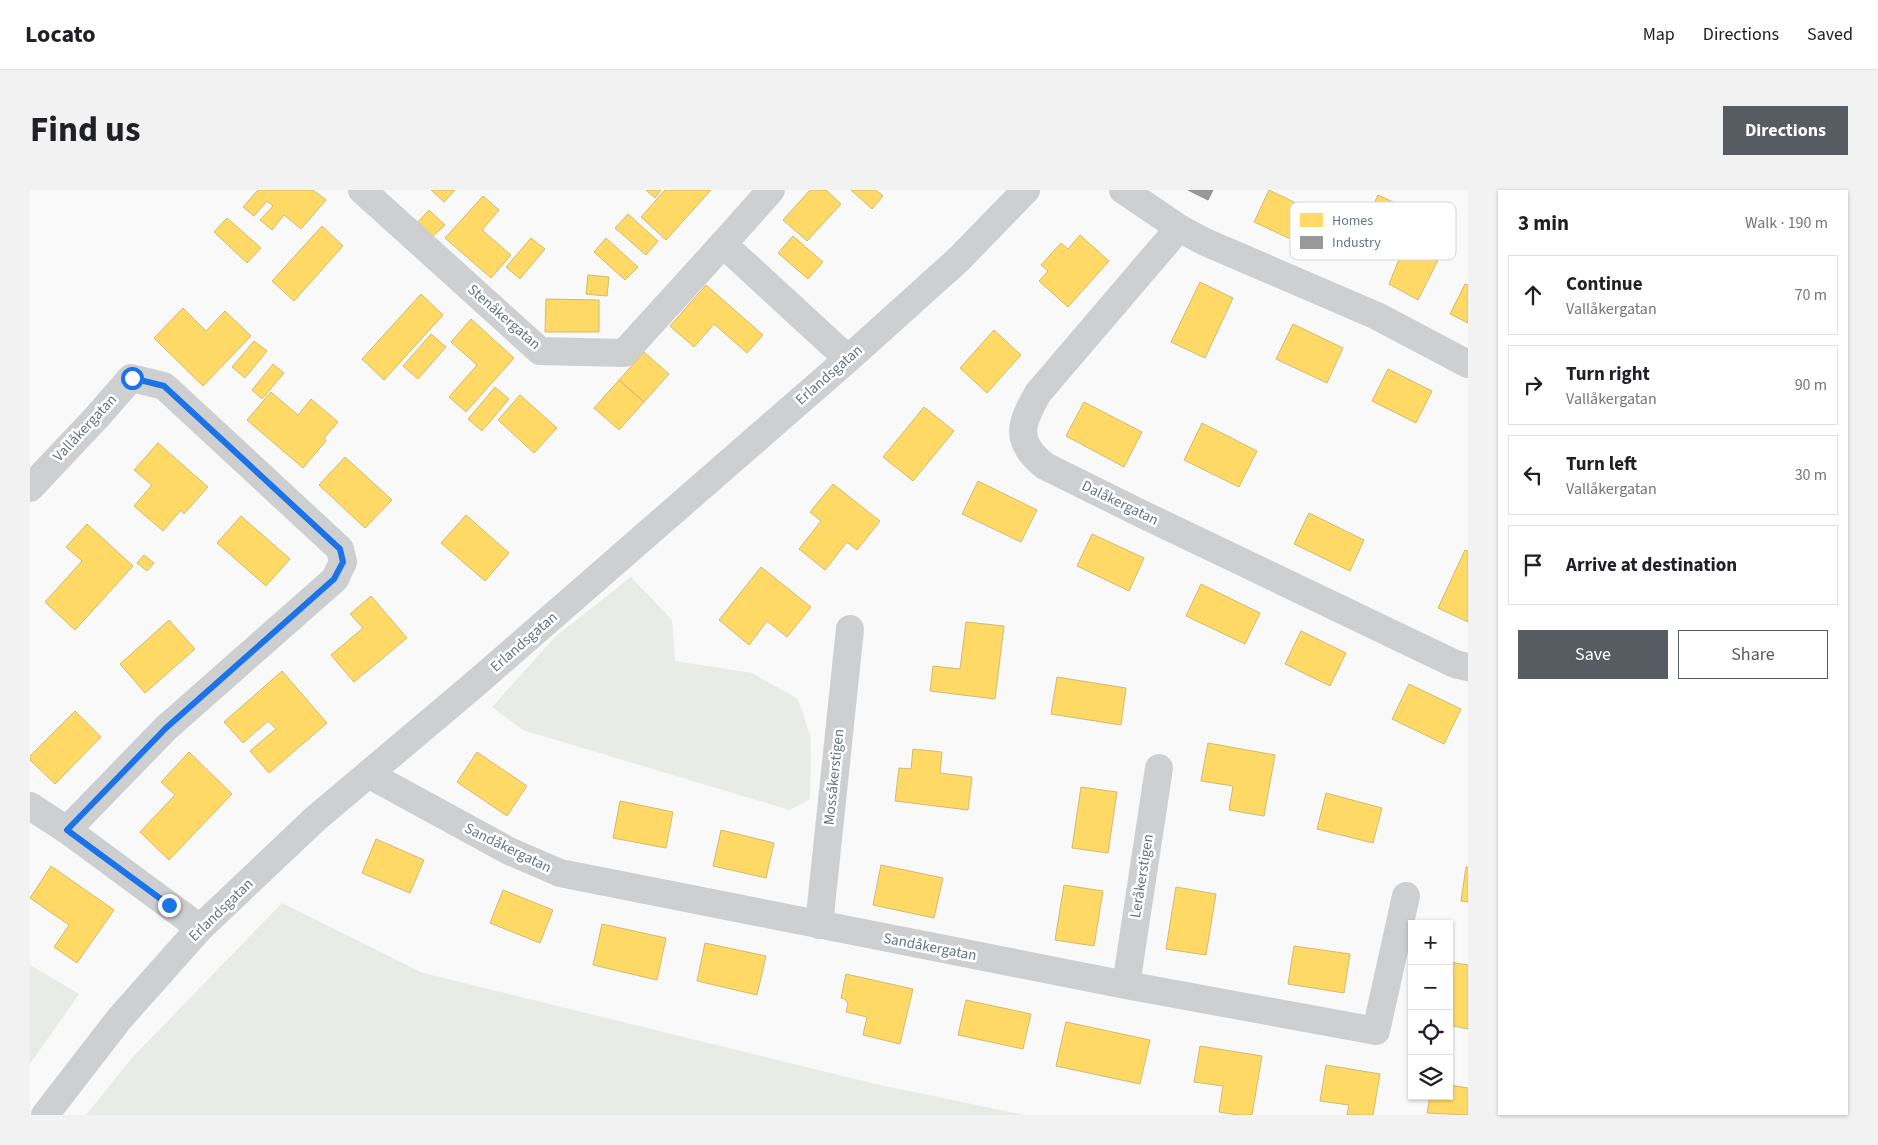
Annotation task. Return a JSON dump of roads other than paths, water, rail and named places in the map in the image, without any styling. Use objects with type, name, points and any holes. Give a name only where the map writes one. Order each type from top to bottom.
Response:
[{"type":"street","name":"Stenåkergatan","points":[[362,190],[540,351],[624,353],[771,190]]},
{"type":"street","name":"Erlandsgatan","points":[[45,1115],[120,1018],[200,928],[315,819],[662,522],[848,359],[959,259],[1026,190]]},
{"type":"street","points":[[1123,190],[1178,228],[1203,241],[1377,316],[1468,364]]},
{"type":"street","name":"Dalåkergatan","points":[[1178,228],[1038,393],[1025,416],[1023,435],[1031,454],[1045,466],[1146,516],[1455,664],[1468,667]]},
{"type":"street","points":[[723,244],[848,359]]},
{"type":"street","name":"Vallåkergatan","points":[[30,488],[132,378],[164,386],[340,549],[343,562],[334,579],[166,728],[67,830]]},
{"type":"street","name":"Mossåkerstigen","points":[[819,925],[850,629]]},
{"type":"street","name":"Leråkerstigen","points":[[1126,985],[1159,768]]},
{"type":"street","name":"Sandåkergatan","points":[[368,774],[508,851],[560,873],[1126,985],[1376,1031],[1406,896]]},
{"type":"street","points":[[30,806],[67,830],[200,928]]}]
